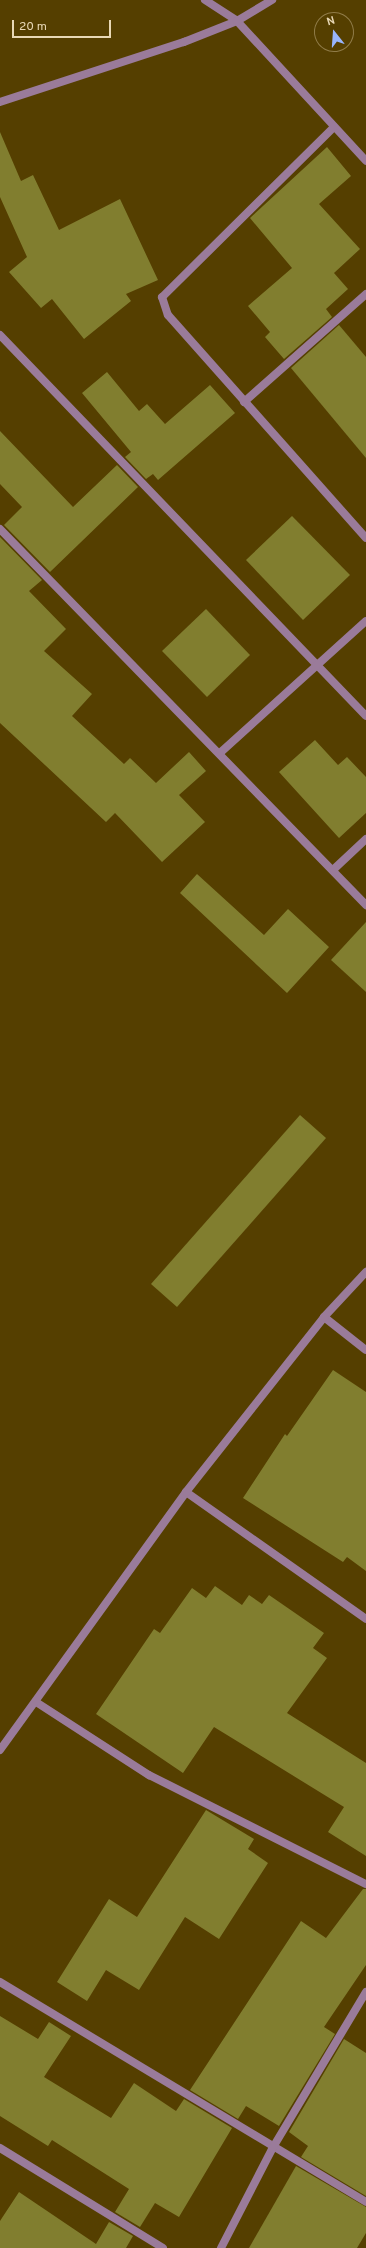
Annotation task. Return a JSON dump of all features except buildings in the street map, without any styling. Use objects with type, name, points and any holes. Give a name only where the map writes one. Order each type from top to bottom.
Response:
[{"type":"street","points":[[205,0],[237,21],[366,161]]},
{"type":"street","points":[[0,102],[237,21],[272,0]]},
{"type":"street","points":[[334,127],[162,297],[168,315],[366,538]]},
{"type":"street","points":[[244,402],[366,294]]},
{"type":"street","points":[[0,336],[320,665],[366,716]]},
{"type":"street","points":[[0,530],[221,752],[366,904]]},
{"type":"street","points":[[221,752],[320,665],[366,621]]},
{"type":"street","points":[[334,869],[366,839]]},
{"type":"street","points":[[0,1750],[186,1492],[324,1317],[366,1272]]},
{"type":"street","points":[[324,1317],[366,1350]]},
{"type":"street","points":[[186,1492],[366,1619]]},
{"type":"street","points":[[36,1702],[149,1775],[366,1884]]},
{"type":"street","points":[[0,1982],[272,2149],[366,2202]]},
{"type":"street","points":[[220,2248],[272,2149],[366,1992]]},
{"type":"street","points":[[0,2148],[163,2248]]}]
